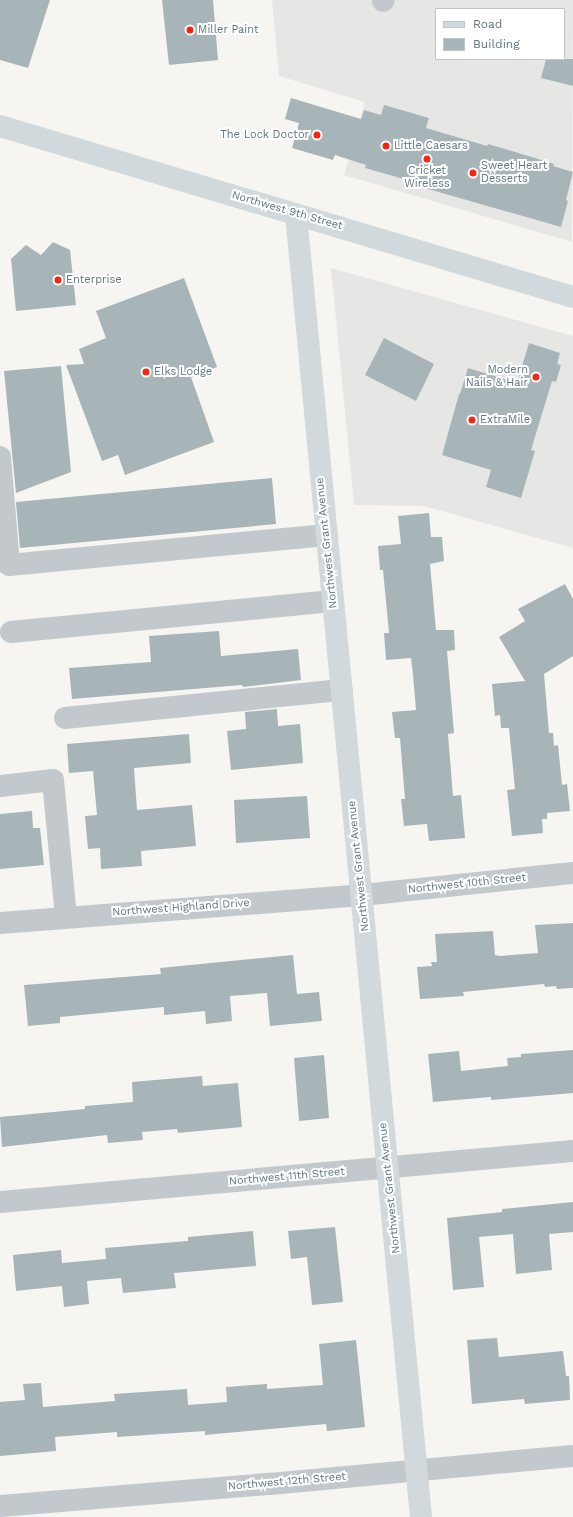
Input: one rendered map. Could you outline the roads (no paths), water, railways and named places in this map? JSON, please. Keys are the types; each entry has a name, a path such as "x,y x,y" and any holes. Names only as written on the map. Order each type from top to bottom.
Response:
{"main road":[{"name":"Northwest 9th Street","path":"0,126 573,297"},
{"name":"Northwest Grant Avenue","path":"296,214 422,1517"}],"street":[{"path":"0,457 9,565 327,536"},
{"path":"12,632 333,601"},
{"path":"65,718 342,690"},
{"path":"0,786 53,780 66,917"},
{"name":"Northwest 10th Street","path":"362,895 573,873"},
{"name":"Northwest Highland Drive","path":"0,923 362,895"},
{"name":"Northwest 11th Street","path":"0,1202 573,1151"},
{"name":"Northwest 12th Street","path":"0,1506 573,1456"}],"place":[{"name":"Miller Paint","path":"190,30"},
{"name":"The Lock Doctor","path":"317,135"},
{"name":"Little Caesars","path":"386,146"},
{"name":"Cricket Wireless","path":"427,159"},
{"name":"Sweet Heart Desserts","path":"473,173"},
{"name":"Enterprise","path":"58,280"},
{"name":"Elks Lodge","path":"146,372"},
{"name":"Modern Nails & Hair","path":"536,377"},
{"name":"ExtraMile","path":"472,420"}]}
